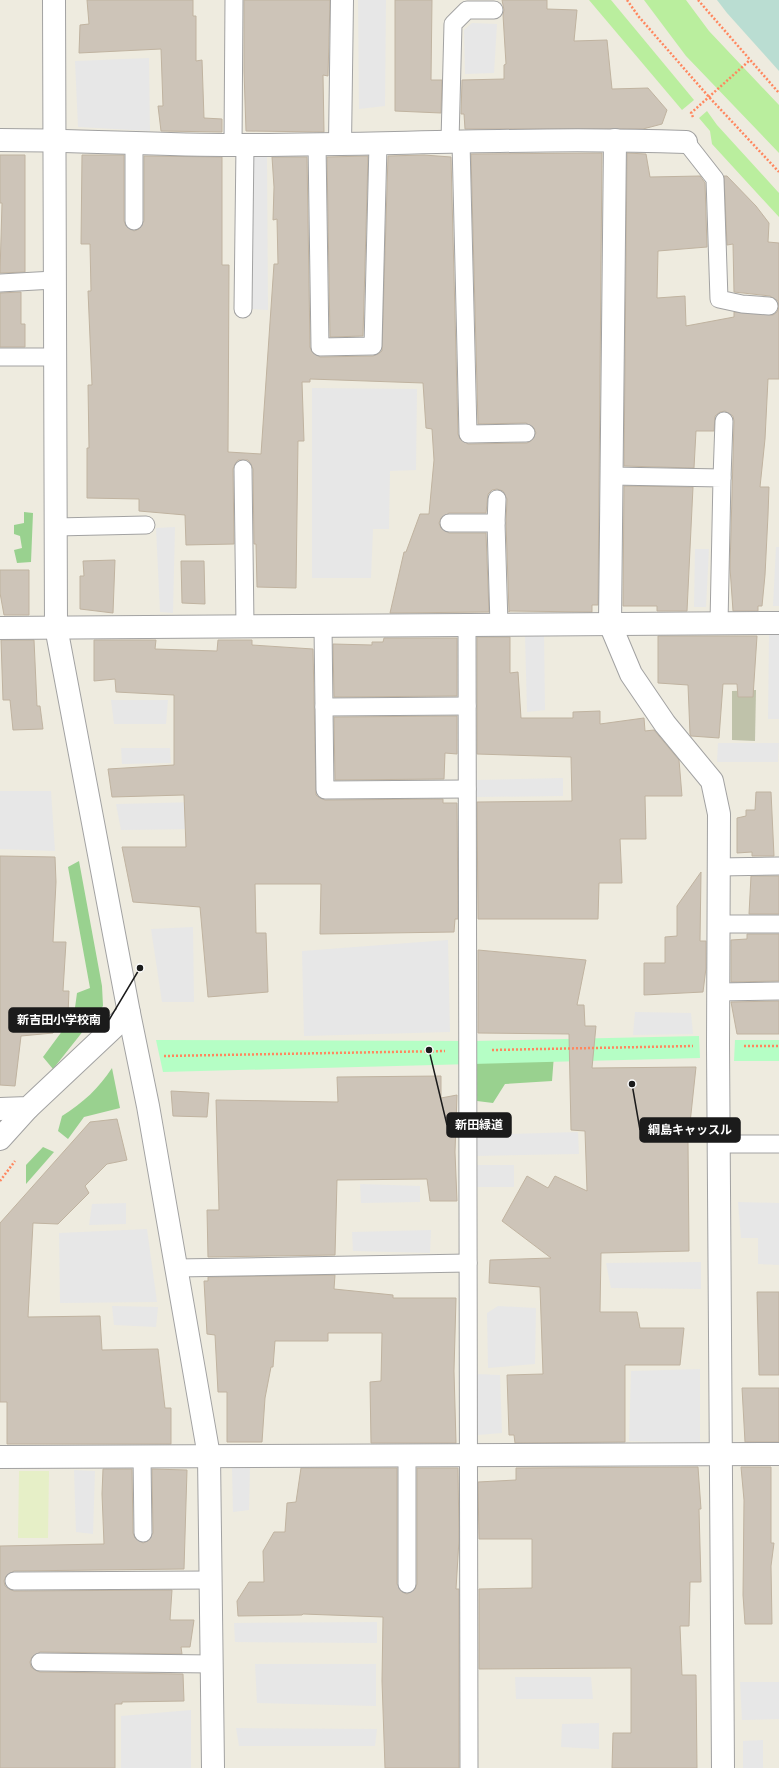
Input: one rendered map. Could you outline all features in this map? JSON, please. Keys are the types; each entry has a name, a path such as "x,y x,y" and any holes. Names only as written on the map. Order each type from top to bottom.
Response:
{"street":[{"path":"54,0 56,628 148,1106 209,1456 212,1580 213,1768"},
{"path":"340,144 342,0"},
{"path":"0,140 239,145 378,144 455,141 615,140 686,142"},
{"path":"615,140 610,624 631,674 665,724 712,781 719,814 718,992 723,1768"},
{"path":"0,628 779,623"},
{"path":"0,1139 28,1108 129,1013"},
{"path":"0,1108 28,1108"},
{"path":"0,1457 779,1454"}],"lane":[{"path":"234,0 243,309"},
{"path":"494,10 468,10 453,24 455,141 468,434 526,433"},
{"path":"134,142 134,221"},
{"path":"686,142 715,179 719,299 742,304 769,306"},
{"path":"317,144 320,347 373,346 378,144"},
{"path":"0,283 54,280"},
{"path":"0,357 55,358"},
{"path":"719,623 724,421"},
{"path":"243,469 245,626"},
{"path":"612,476 722,478"},
{"path":"497,499 496,522 499,625"},
{"path":"449,523 496,522"},
{"path":"56,527 146,526"},
{"path":"467,625 469,1768"},
{"path":"323,626 324,790 467,789"},
{"path":"324,707 467,706"},
{"path":"719,867 779,866"},
{"path":"719,924 779,924"},
{"path":"718,992 779,991"},
{"path":"719,1144 779,1144"},
{"path":"176,1268 468,1263"},
{"path":"407,1456 407,1584"},
{"path":"142,1457 143,1533"},
{"path":"14,1581 212,1580"},
{"path":"40,1662 212,1664"}],"path":[{"path":"627,0 639,17 709,97 779,172"},
{"path":"698,0 779,93"},
{"path":"700,105 750,60"}],"shaded area":[{"path":"358,0 386,0 385,106 359,109"},
{"path":"717,0 779,0 779,71 727,13"},
{"path":"472,23 497,24 494,73 465,74 464,30"},
{"path":"149,58 150,131 78,127 75,61"},
{"path":"250,155 267,155 268,310 252,309"},
{"path":"312,388 417,389 416,470 390,471 389,529 373,529 371,578 312,578"},
{"path":"175,527 173,613 160,612 156,528"},
{"path":"776,547 779,547 779,606 773,606"},
{"path":"695,549 709,549 706,607 694,607"},
{"path":"544,633 545,710 527,712 525,635"},
{"path":"769,635 779,635 779,719 768,719"},
{"path":"756,690 755,741 732,740 732,691"},
{"path":"111,700 168,700 166,724 114,724"},
{"path":"718,743 779,743 778,762 717,762"},
{"path":"121,748 170,748 171,763 122,764"},
{"path":"563,778 563,796 476,797 476,780"},
{"path":"0,791 51,791 55,851 0,849"},
{"path":"200,802 199,829 121,830 116,804"},
{"path":"193,927 194,1002 162,1002 151,929"},
{"path":"448,940 450,1032 304,1036 302,951"},
{"path":"635,1012 691,1013 693,1034 633,1035"},
{"path":"578,1132 579,1154 474,1156 474,1135"},
{"path":"476,1165 514,1165 514,1187 477,1187"},
{"path":"360,1184 420,1186 420,1202 361,1203"},
{"path":"738,1202 779,1203 779,1265 758,1264 758,1238 741,1238"},
{"path":"126,1203 126,1224 89,1225 92,1204"},
{"path":"147,1229 157,1302 60,1303 59,1233"},
{"path":"431,1230 430,1253 353,1251 352,1232"},
{"path":"701,1262 701,1289 611,1288 606,1263"},
{"path":"112,1306 158,1307 156,1327 114,1325"},
{"path":"498,1306 536,1308 535,1364 488,1368 487,1313"},
{"path":"700,1369 700,1443 629,1441 631,1371"},
{"path":"476,1374 500,1375 502,1433 478,1435"},
{"path":"250,1466 249,1510 233,1512 232,1468"},
{"path":"74,1470 95,1471 93,1534 76,1532"},
{"path":"19,1471 49,1471 48,1538 18,1538"},
{"path":"377,1622 377,1643 235,1642 234,1623"},
{"path":"255,1664 376,1664 376,1706 257,1703"},
{"path":"515,1677 591,1677 593,1699 516,1699"},
{"path":"740,1682 779,1682 779,1719 742,1720"},
{"path":"191,1710 191,1768 121,1768 121,1716"},
{"path":"599,1723 599,1749 561,1747 562,1724"},
{"path":"236,1728 377,1729 375,1746 239,1746"},
{"path":"763,1740 763,1768 743,1768 743,1741"}],"green space":[{"path":"589,0 611,0 694,100 682,110"},
{"path":"644,0 686,0 709,31 779,105 779,153 686,56"},
{"path":"707,111 717,125 779,193 779,217 712,144 710,131 699,118"},
{"path":"24,512 33,513 31,562 17,563 14,550 22,548 20,536 14,534 14,525 24,523"},
{"path":"79,861 102,986 103,1006 53,1069 43,1057 74,1015 77,993 90,988 68,867"},
{"path":"699,1036 700,1058 163,1072 156,1040 474,1041"},
{"path":"735,1040 779,1040 779,1061 734,1061"},
{"path":"554,1055 552,1081 505,1084 493,1103 477,1101 473,1056"},
{"path":"112,1068 120,1108 84,1117 68,1139 58,1131 62,1116 90,1095"},
{"path":"43,1147 54,1152 26,1184 26,1165"}],"building":[{"path":"87,0 193,0 193,16 196,16 196,61 202,60 204,118 222,119 222,132 161,131 158,106 163,106 161,49 79,53 80,25 89,24"},
{"path":"244,0 330,0 328,76 323,75 324,132 246,131"},
{"path":"395,0 432,0 431,80 442,80 441,113 395,111"},
{"path":"502,0 547,0 547,9 577,10 574,41 607,40 612,89 648,88 667,110 662,124 643,129 465,129 464,114 461,114 462,80 504,79 504,65 506,64 504,10"},
{"path":"602,153 598,605 592,605 592,612 509,612 506,523 507,499 503,491 497,489 492,490 488,494 486,513 449,513 441,518 439,523 441,528 449,533 486,533 489,612 390,613 404,552 406,552 420,514 429,514 434,460 432,429 426,428 423,383 310,379 310,382 302,382 304,441 298,441 296,588 257,587 256,544 254,544 253,469 248,460 238,460 233,469 234,544 186,545 185,515 139,511 139,499 87,498 87,448 89,448 88,385 92,385 88,291 91,291 90,244 81,244 82,155 124,155 124,221 126,226 134,231 139,229 144,221 144,156 222,157 222,265 229,265 228,452 261,454 274,264 278,264 277,219 273,220 274,187 272,157 307,157 310,347 312,352 320,357 373,356 382,351 388,156 424,155 451,157 458,434 460,439 468,444 527,443 531,441 536,433 534,428 526,423 478,424 471,154"},
{"path":"627,153 646,154 650,177 700,176 705,183 707,247 658,251 657,298 685,296 686,326 734,317 734,312 773,315 777,312 779,307 779,379 768,379 765,439 760,487 769,487 765,575 762,606 758,606 758,611 733,611 730,568 733,416 725,411 720,412 715,416 714,431 696,431 694,468 624,466"},
{"path":"0,155 25,155 25,272 0,273 2,203 0,203"},
{"path":"368,156 363,336 330,337 327,157"},
{"path":"724,176 727,176 756,206 769,223 768,242 779,243 779,307 778,301 770,296 734,292 733,244 727,245"},
{"path":"21,292 21,324 25,324 25,347 0,347 0,293"},
{"path":"624,486 693,487 687,611 657,611 657,606 623,606"},
{"path":"115,560 113,613 80,609 80,576 84,576 83,561"},
{"path":"181,561 204,561 205,604 182,603"},
{"path":"0,570 29,570 29,615 4,615 0,593"},
{"path":"658,636 757,636 753,697 738,697 737,684 723,684 719,738 691,736 688,685 658,683"},
{"path":"477,637 510,637 510,673 518,672 521,718 573,718 573,712 600,711 600,724 644,718 645,731 654,730 679,760 682,796 645,796 646,839 620,839 622,883 599,883 598,919 478,919 477,802 572,801 571,757 477,754"},
{"path":"384,638 457,638 457,696 334,697 333,644 372,645 372,642 383,642"},
{"path":"1,640 34,640 37,706 40,706 43,729 13,730 10,700 3,700"},
{"path":"94,640 156,640 155,649 217,651 218,640 252,640 252,645 313,649 316,795 325,800 443,799 443,803 457,803 458,919 455,919 454,932 320,934 321,884 255,884 256,933 266,933 268,992 208,997 200,907 133,902 122,847 186,847 184,795 112,797 108,769 174,765 174,695 116,692 115,679 94,681"},
{"path":"457,716 457,754 445,753 444,779 335,780 334,717"},
{"path":"756,792 771,792 774,856 752,856 752,852 737,853 737,818 746,816 746,810 755,810"},
{"path":"0,856 55,857 56,882 53,942 66,942 63,991 69,991 68,1014 53,1033 21,1036 15,1086 0,1085"},
{"path":"701,872 700,941 706,941 706,968 703,992 644,995 644,963 665,963 665,937 677,936 677,906"},
{"path":"751,876 779,876 779,914 749,914"},
{"path":"747,934 779,934 779,981 731,982 731,940 747,939"},
{"path":"478,950 586,960 577,1005 584,1005 585,1026 596,1026 592,1068 696,1067 688,1142 689,1251 601,1253 600,1312 637,1312 640,1328 684,1328 680,1365 625,1365 625,1442 515,1443 514,1435 509,1435 507,1375 543,1374 540,1287 489,1283 490,1260 551,1258 502,1221 527,1176 548,1188 555,1176 587,1191 585,1131 571,1130 569,1034 478,1033"},
{"path":"779,1001 779,1034 737,1034 731,1002"},
{"path":"441,1076 441,1098 457,1095 455,1152 457,1201 430,1201 427,1179 337,1180 335,1255 208,1257 207,1210 219,1210 216,1100 338,1102 337,1077"},
{"path":"171,1091 209,1093 207,1117 173,1116"},
{"path":"117,1119 127,1160 107,1164 85,1186 89,1193 58,1224 33,1223 28,1317 100,1316 102,1350 158,1349 165,1408 171,1408 171,1444 7,1444 7,1402 0,1402 0,1223 90,1122"},
{"path":"335,1275 334,1289 393,1295 393,1298 456,1298 454,1371 456,1443 371,1443 370,1382 381,1381 382,1333 328,1333 328,1341 275,1341 273,1367 271,1367 265,1398 262,1442 227,1442 227,1392 218,1392 215,1335 207,1334 204,1281 208,1281 208,1277"},
{"path":"757,1292 779,1292 779,1375 759,1375"},
{"path":"742,1388 779,1388 779,1442 745,1442"},
{"path":"698,1467 701,1509 699,1509 701,1582 690,1582 689,1626 680,1626 682,1675 696,1675 697,1768 612,1768 613,1733 631,1733 631,1668 479,1669 479,1589 532,1588 532,1539 479,1539 478,1482 516,1480 516,1468"},
{"path":"741,1467 771,1467 771,1543 774,1543 771,1566 772,1624 745,1624 743,1595 744,1500"},
{"path":"301,1468 397,1468 397,1584 402,1592 407,1594 415,1589 417,1584 417,1468 458,1468 459,1540 456,1589 459,1589 459,1768 385,1768 382,1681 383,1617 303,1614 238,1616 237,1601 249,1582 264,1582 263,1551 274,1532 285,1532 287,1503 296,1502"},
{"path":"103,1469 132,1469 133,1533 135,1538 143,1543 148,1541 153,1533 152,1469 187,1470 184,1569 14,1571 6,1576 4,1581 5,1586 14,1591 172,1590 170,1620 194,1620 190,1647 181,1647 182,1654 40,1652 32,1657 30,1662 31,1667 40,1672 183,1674 184,1701 122,1702 122,1704 115,1704 115,1768 0,1768 0,1546 104,1544 102,1494"}],"place":[{"name":"新吉田小学校南","path":"140,968"},
{"name":"新田緑道","path":"429,1050"},
{"name":"綱島キャッスル","path":"632,1084"}]}
